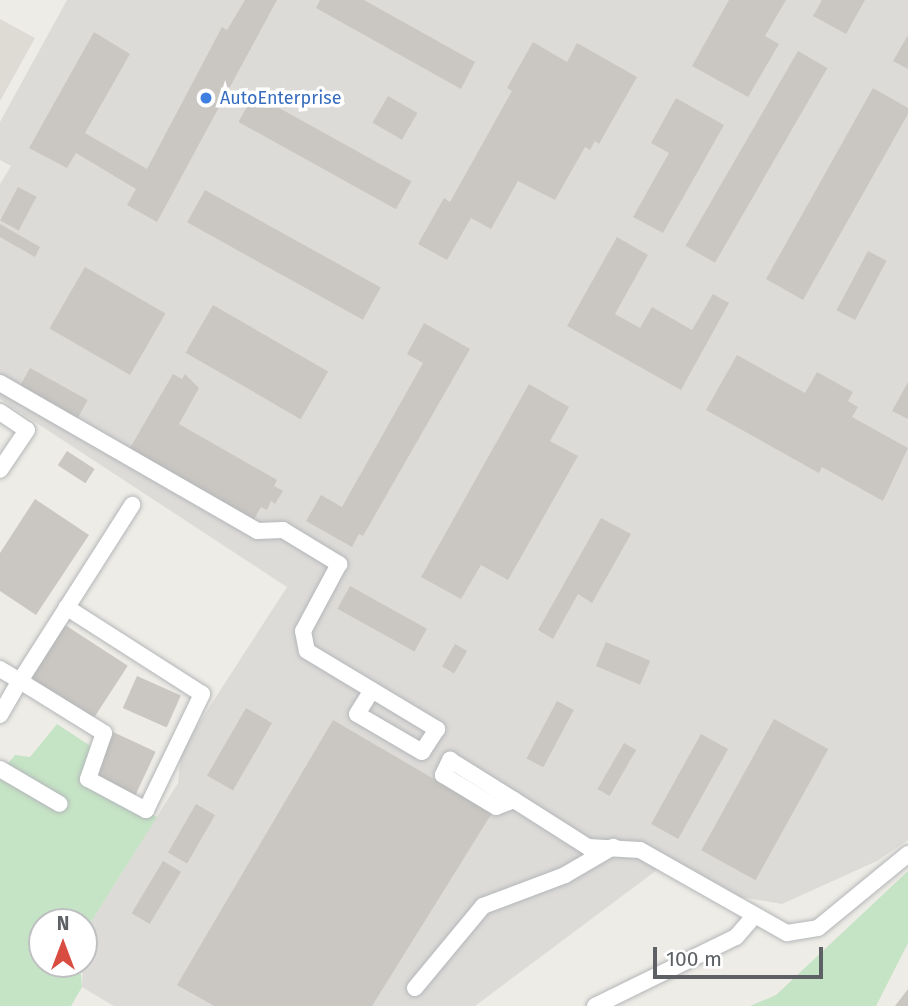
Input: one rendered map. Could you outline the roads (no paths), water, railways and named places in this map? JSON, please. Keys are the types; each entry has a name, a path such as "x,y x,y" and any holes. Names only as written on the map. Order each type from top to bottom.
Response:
{"lane":[{"path":"0,383 257,531 283,530 339,564 302,640 307,651 372,690 437,729 422,752 357,715 372,690"},
{"path":"0,412 27,430 0,470"},
{"path":"0,715 132,505"},
{"path":"0,669 104,733 88,779 146,810 202,694 66,607"},
{"path":"0,769 60,804"},
{"path":"514,800 588,847 615,846 640,850 787,933 808,932 908,854"},
{"path":"415,988 483,906 565,875 615,846"},
{"path":"595,1006 736,937 754,916"}],"place":[{"name":"AutoEnterprise","path":"206,98"}]}
